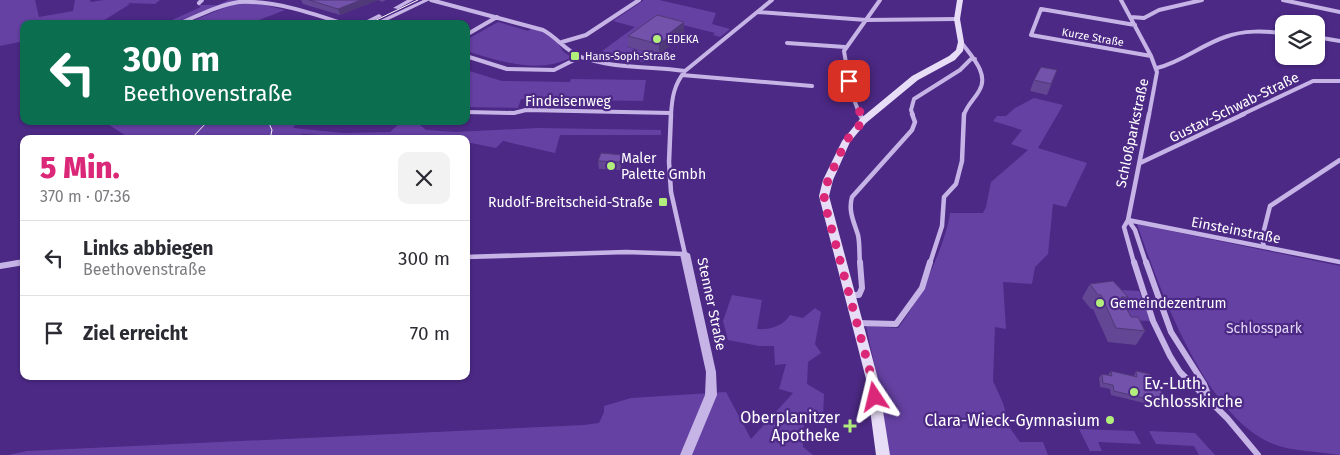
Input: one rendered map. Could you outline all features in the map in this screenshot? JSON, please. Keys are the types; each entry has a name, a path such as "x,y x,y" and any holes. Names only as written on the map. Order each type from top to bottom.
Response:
{"main road":[{"path":"883,455 872,379 824,196 828,180 846,141 863,121 916,78 952,58 959,51 961,42 957,19 960,0"}],"street":[{"path":"370,20 411,0"},
{"path":"384,20 426,0"},
{"path":"431,0 543,30 557,37 568,50 580,57 609,64 656,66 684,73 812,86"},
{"path":"562,42 586,35 639,0"},
{"path":"685,254 669,181 671,113 676,83 684,73 772,0"},
{"path":"863,121 851,92 846,70 845,47 880,0"},
{"name":"Schloßparkstraße","path":"1121,0 1157,68 1154,94 1143,139 1140,164 1128,220 1124,227 1160,339 1180,372 1200,394 1211,402 1240,431 1258,455"},
{"path":"1131,18 1144,18 1159,10 1202,0"},
{"path":"1283,0 1340,12"},
{"path":"189,20 231,4 255,1 270,3 330,20"},
{"name":"Kurze Straße","path":"1135,25 1041,9 1032,35 1151,56"},
{"path":"757,12 866,20 957,19"},
{"path":"470,33 497,17"},
{"path":"1157,68 1170,64 1230,35 1275,33"},
{"path":"1325,38 1340,41"},
{"path":"858,323 896,324 922,288 930,258 942,226 944,197 956,184 962,161 964,114 967,106 980,90 982,78 980,68 975,59 961,42"},
{"path":"787,44 845,47"},
{"path":"470,57 507,69 554,70 580,57"},
{"path":"850,295 859,295 862,288 858,236 850,212 852,197 912,130 916,122 911,110 914,99 960,70 971,59 975,59"},
{"name":"Gustav-Schwab-Straße","path":"1140,164 1313,81 1340,81"},
{"name":"Findeisenweg","path":"470,112 514,113 526,110 671,113"},
{"path":"1264,247 1262,238 1270,206 1340,160"},
{"path":"1128,220 1135,230 1170,332 1186,360 1208,391 1211,402"},
{"name":"Einsteinstraße","path":"1128,220 1340,262"},
{"name":"Stenner Straße","path":"470,257 616,252 685,254 711,372 711,395 686,455"},
{"path":"0,266 20,263"}],"green space":[{"path":"0,0 35,0 39,17 73,11 75,0 90,0 91,2 104,0 160,0 155,4 127,3 130,4 104,20 20,20 20,42 0,46"},
{"path":"228,0 244,0 180,20 172,20 201,7 197,5 218,5"},
{"path":"644,0 659,0 716,13 712,24 730,29 720,37 713,35 715,33 663,20 627,47 657,56 648,62 622,60 620,56 602,51 635,27 613,21"},
{"path":"252,2 285,10 259,20 195,20 231,5"},
{"path":"498,22 528,31 532,28 553,37 564,52 572,57 546,65 533,66 506,62 470,52 470,38"},
{"path":"470,71 502,81 570,82 571,79 646,80 643,101 521,99 518,108 470,107"},
{"path":"1034,98 1063,105 1038,148 1087,163 1066,207 1053,204 1048,254 1035,267 1032,284 1003,282 1006,329 995,327 993,381 1003,403 1010,428 1020,442 1043,442 1048,455 889,455 881,394 866,326 898,328 914,304 930,273 943,241 950,213 983,213 991,182 1028,150 1011,144 1022,130 993,121 997,116 1006,116 1015,108"},
{"path":"109,125 295,125 293,128 343,133 390,132 398,125 420,125 426,130 455,132 538,128 661,130 661,135 560,135 555,153 503,141 496,148 470,143 470,135 125,135"},
{"name":"Schlosspark","path":"1137,224 1340,266 1340,455 1276,445 1251,431 1228,409 1207,381 1189,350 1159,283"},
{"path":"1104,289 1139,291 1150,321 1127,320"},
{"path":"732,295 762,300 757,329 776,327 790,315 803,318 815,308 821,312 815,344 821,353 808,362 807,384 824,394 823,416 804,422 803,447 813,455 8,455 27,451 584,425 599,423 604,412 604,406 631,398 726,392 751,439 793,393 779,389 786,364 775,365 774,346 759,346 728,340 723,321"},
{"path":"1079,429 1134,431 1141,444 1098,442 1102,451 1090,451"},
{"path":"1149,431 1195,433 1215,455 1199,455 1194,446 1156,444"}],"building":[{"path":"309,0 361,0 338,9"},
{"path":"657,15 684,22 659,44 628,36"},
{"path":"1041,67 1057,70 1051,84 1034,80"},
{"path":"601,153 623,155 620,162 598,161"},
{"path":"1113,281 1128,297 1121,297 1131,317 1138,317 1145,331 1116,328 1101,295 1098,295 1090,284"},
{"name":"Ev.-Luth. Schlosskirche","path":"1111,371 1137,377 1136,371 1150,374 1151,381 1159,383 1164,403 1114,391 1113,385 1103,383 1102,374 1112,376"}],"tram line":[{"path":"376,20 418,0"},
{"path":"195,135 204,125"},
{"path":"270,125 272,130 271,135"}],"place":[{"name":"EDEKA","path":"657,39"},
{"name":"Hans-Soph-Straße","path":"575,56"},
{"name":"Maler Palette Gmbh","path":"611,166"},
{"name":"Rudolf-Breitscheid-Straße","path":"663,202"},
{"name":"Gemeindezentrum","path":"1100,303"},
{"name":"Ev.-Luth. Schlosskirche","path":"1134,392"},
{"name":"Clara-Wieck-Gymnasium","path":"1110,420"},
{"name":"Oberplanitzer Apotheke","path":"850,426"}],"route":[{"path":"849,81 851,92 863,121 846,141 828,180 824,196 872,379 875,397"}]}
